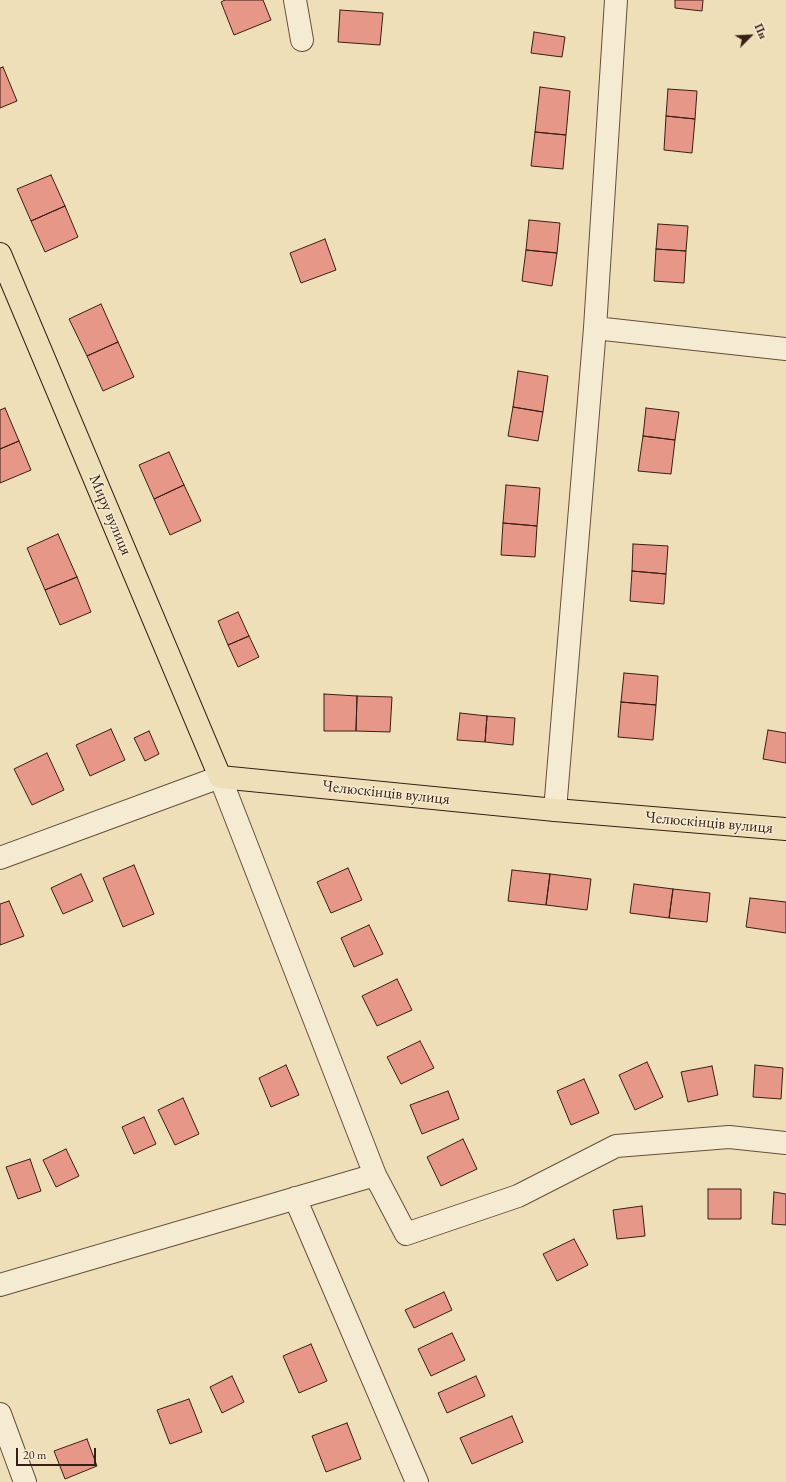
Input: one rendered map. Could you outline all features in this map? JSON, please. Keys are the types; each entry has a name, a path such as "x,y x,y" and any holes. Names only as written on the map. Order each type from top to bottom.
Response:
{"main road":[{"name":"Миру вулиця","path":"0,254 220,777"},
{"name":"Челюскінців вулиця","path":"220,777 554,810 786,829"}],"street":[{"path":"294,0 302,40"},
{"path":"554,810 595,328 616,0"},
{"path":"595,328 786,349"},
{"path":"220,777 374,1175 406,1234 518,1196 616,1146 729,1137 786,1143"},
{"name":"Челюскінців вулиця","path":"0,858 220,777"},
{"path":"0,1285 374,1175"},
{"path":"295,1198 417,1482"},
{"path":"0,1414 25,1482"}],"building":[{"path":"225,0 263,0 271,20 234,35 221,2"},
{"path":"675,0 703,0 702,11 675,8"},
{"path":"340,10 383,13 380,45 338,42"},
{"path":"534,32 565,37 562,57 531,53"},
{"path":"3,67 17,101 0,108 0,68"},
{"path":"540,87 570,91 566,135 535,132"},
{"path":"668,89 697,91 695,119 666,116"},
{"path":"666,116 695,119 692,153 664,150"},
{"path":"535,132 566,135 563,169 531,166"},
{"path":"51,175 65,206 31,221 17,189"},
{"path":"65,206 78,237 45,252 31,221"},
{"path":"529,220 560,223 557,253 526,250"},
{"path":"658,224 688,226 686,251 656,249"},
{"path":"325,239 336,270 301,283 290,253"},
{"path":"656,249 686,251 684,283 654,281"},
{"path":"526,250 557,253 552,286 522,281"},
{"path":"101,304 118,342 87,356 69,319"},
{"path":"118,342 134,377 103,391 87,356"},
{"path":"518,371 548,376 543,412 513,407"},
{"path":"513,407 543,412 538,441 508,436"},
{"path":"5,408 19,441 0,449 0,410"},
{"path":"646,408 679,412 675,440 643,436"},
{"path":"643,436 675,440 671,474 638,471"},
{"path":"19,441 31,470 0,483 0,449"},
{"path":"169,452 184,485 154,499 139,465"},
{"path":"184,485 201,521 170,535 154,499"},
{"path":"506,485 540,488 537,526 503,523"},
{"path":"503,523 537,526 535,557 501,555"},
{"path":"58,534 77,577 45,590 27,548"},
{"path":"633,544 668,546 666,574 632,571"},
{"path":"632,571 666,574 664,604 630,601"},
{"path":"77,577 91,612 60,625 45,590"},
{"path":"238,612 249,636 228,645 218,621"},
{"path":"249,636 259,657 238,667 228,645"},
{"path":"624,673 658,676 656,705 621,702"},
{"path":"324,694 357,696 356,731 324,731"},
{"path":"357,696 392,697 390,732 356,731"},
{"path":"621,702 656,705 653,740 618,737"},
{"path":"460,713 487,716 485,742 457,740"},
{"path":"487,716 515,718 513,745 485,742"},
{"path":"111,729 125,760 90,776 76,745"},
{"path":"768,730 786,733 786,763 763,759"},
{"path":"149,731 159,754 145,761 134,738"},
{"path":"47,753 64,790 32,805 14,769"},
{"path":"134,865 154,914 123,927 103,878"},
{"path":"348,868 362,900 331,913 317,882"},
{"path":"512,870 550,874 546,905 508,901"},
{"path":"81,874 93,901 63,914 51,888"},
{"path":"550,874 591,879 587,910 546,905"},
{"path":"634,884 673,889 669,918 630,913"},
{"path":"673,889 710,893 707,922 669,918"},
{"path":"750,898 786,902 786,933 746,927"},
{"path":"9,901 24,936 0,945 0,904"},
{"path":"369,925 383,954 354,967 341,938"},
{"path":"397,979 412,1010 377,1026 362,996"},
{"path":"420,1041 434,1068 401,1084 387,1057"},
{"path":"647,1062 663,1097 635,1110 619,1075"},
{"path":"286,1065 299,1095 271,1107 259,1078"},
{"path":"755,1065 783,1068 781,1099 753,1097"},
{"path":"712,1066 718,1095 688,1102 681,1072"},
{"path":"584,1079 599,1113 571,1125 557,1091"},
{"path":"448,1091 459,1119 422,1134 410,1105"},
{"path":"183,1098 199,1134 175,1145 158,1110"},
{"path":"144,1117 156,1144 134,1154 122,1127"},
{"path":"463,1139 477,1169 441,1186 427,1157"},
{"path":"66,1149 79,1176 56,1187 43,1160"},
{"path":"30,1159 41,1191 18,1199 6,1167"},
{"path":"708,1189 741,1189 741,1219 708,1219"},
{"path":"774,1192 786,1194 786,1225 772,1224"},
{"path":"642,1206 645,1236 617,1239 613,1210"},
{"path":"574,1239 588,1265 557,1281 543,1254"},
{"path":"444,1292 452,1310 414,1328 405,1310"},
{"path":"452,1333 465,1360 431,1376 418,1349"},
{"path":"311,1344 327,1381 299,1393 283,1356"},
{"path":"232,1376 244,1402 222,1413 210,1387"},
{"path":"476,1376 485,1396 447,1413 438,1393"},
{"path":"189,1399 202,1432 170,1444 157,1410"},
{"path":"512,1416 523,1442 472,1464 460,1438"},
{"path":"347,1423 361,1459 326,1472 312,1436"},
{"path":"87,1439 97,1466 65,1479 54,1451"}]}
